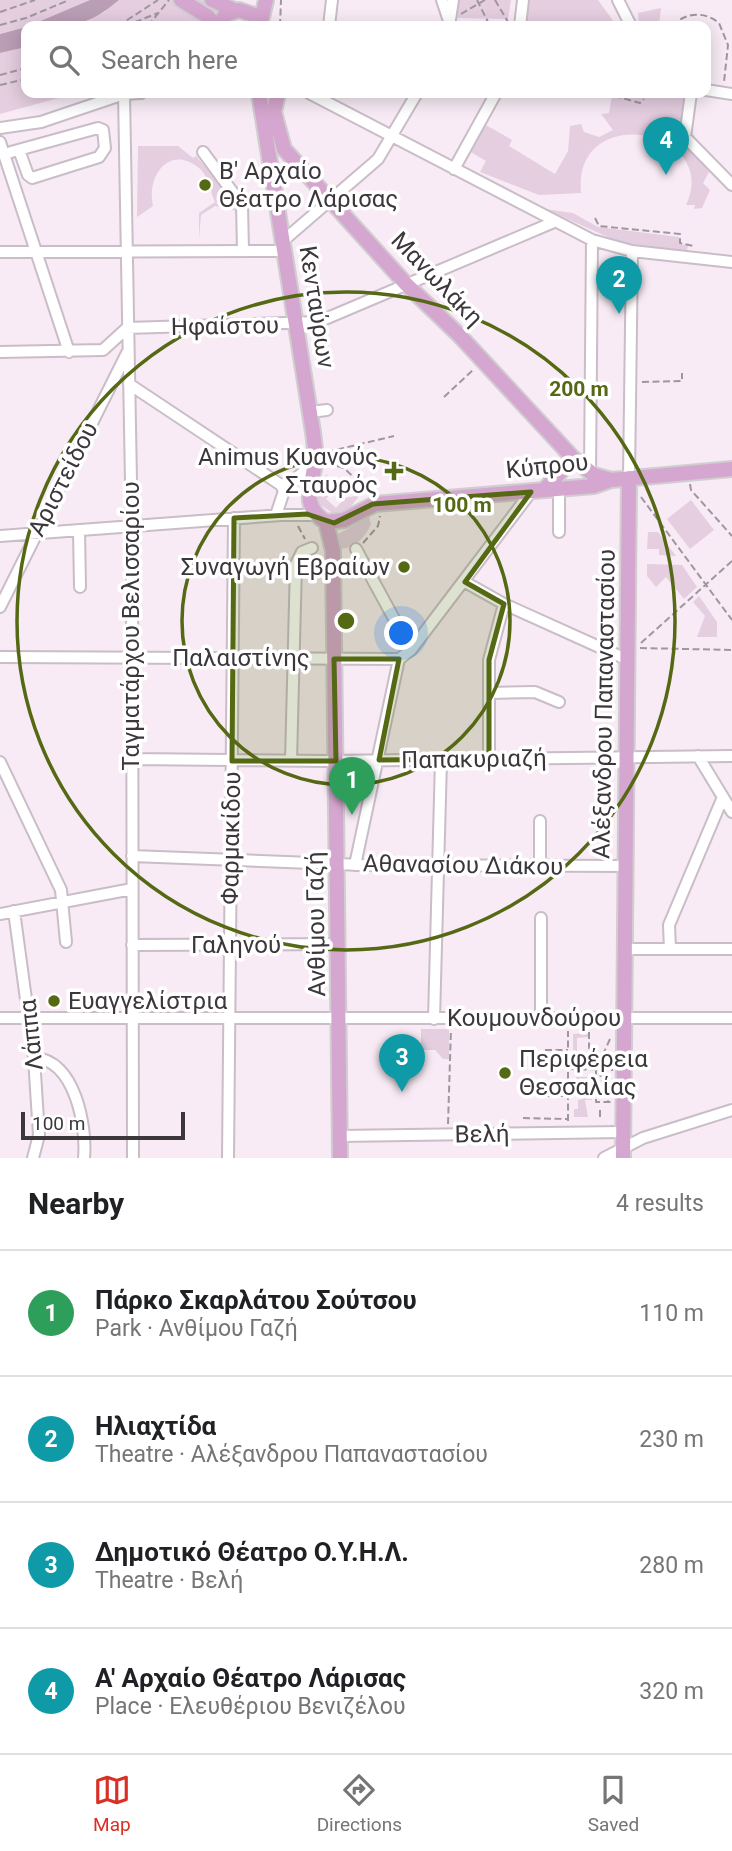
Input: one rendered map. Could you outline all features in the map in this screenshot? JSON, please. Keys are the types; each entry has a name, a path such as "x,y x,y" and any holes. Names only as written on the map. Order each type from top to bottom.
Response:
{"main road":[{"path":"181,0 212,21"},
{"path":"212,0 241,7 254,15 257,21"},
{"path":"261,21 266,0"},
{"path":"221,21 225,15 241,7"},
{"name":"Κενταύρων","path":"260,98 310,412 315,459 308,492 312,508 322,519"},
{"name":"Μανωλάκη","path":"277,98 274,112 281,144 406,284 483,361 573,458 590,472"},
{"path":"545,490 573,458"},
{"name":"Κύπρου","path":"322,519 344,520 377,504 594,486 611,480 732,469"},
{"name":"Κύπρου","path":"590,472 611,480"},
{"name":"Αλέξανδρου Παπαναστασίου","path":"623,1145 626,756 631,654 629,478"},
{"name":"Ανθίμου Γαζή","path":"322,519 333,543 340,1158"}],"street":[{"path":"330,21 332,0"},
{"path":"442,0 448,21"},
{"path":"450,21 453,0"},
{"path":"521,21 523,0"},
{"path":"619,0 629,21"},
{"path":"711,87 732,94"},
{"path":"0,128 41,122 110,98"},
{"name":"Ταγματάρχου Βελισσαρίου","path":"124,98 131,526 133,1158"},
{"path":"319,98 592,240 632,251 732,262"},
{"path":"0,252 243,251 285,246 377,159 393,137 413,98"},
{"path":"454,169 493,98"},
{"path":"690,98 685,137 732,185"},
{"path":"4,155 19,150 98,128 103,130 105,148 99,157 33,177 27,175 19,150"},
{"path":"0,142 69,352"},
{"path":"203,152 242,205 243,251"},
{"name":"Ηφαίστου","path":"127,328 296,325 325,320 554,222"},
{"path":"590,472 592,240"},
{"name":"Αλέξανδρου Παπαναστασίου","path":"629,478 632,251"},
{"path":"0,352 103,350 127,328"},
{"name":"Αριστείδου","path":"0,607 128,351"},
{"path":"129,384 281,485 284,491 276,515"},
{"path":"310,412 327,410"},
{"path":"281,485 290,483 315,459"},
{"path":"545,490 559,532"},
{"path":"355,865 399,659 411,650 465,582 545,490"},
{"name":"Κύπρου","path":"0,536 276,515 322,519"},
{"name":"Φαρμακίδου","path":"228,1158 234,518"},
{"path":"79,530 80,587"},
{"path":"291,761 296,564 302,552 312,548"},
{"path":"356,549 411,650"},
{"path":"465,582 504,604 631,654"},
{"path":"489,759 489,660 504,604"},
{"name":"Παλαιστίνης","path":"0,657 399,659"},
{"path":"489,693 535,692 559,702"},
{"path":"698,757 732,812"},
{"name":"Παπακυριαζή","path":"131,759 336,761 732,757"},
{"path":"434,1018 441,760"},
{"path":"0,762 59,886 66,942"},
{"path":"670,949 669,925 723,797"},
{"path":"540,821 540,867"},
{"name":"Αθανασίου Διάκου","path":"132,856 439,867 626,866"},
{"path":"0,914 132,889"},
{"name":"Λάππα","path":"14,911 31,1018 38,1135 33,1158"},
{"path":"541,918 541,1018"},
{"name":"Γαληνού","path":"132,945 339,944"},
{"path":"625,949 732,949"},
{"name":"Κουμουνδούρου","path":"0,1018 732,1018"},
{"path":"34,1058 48,1060 71,1087 83,1121 84,1158"},
{"path":"604,1158 623,1145 732,1110"},
{"name":"Βελή","path":"340,1136 623,1145"}],"path":[{"path":"0,12 35,0"},
{"path":"0,25 26,18 69,0"},
{"path":"126,21 158,0"},
{"path":"152,21 169,0"},
{"path":"280,21 281,0"},
{"path":"454,21 478,2 485,0"},
{"path":"495,0 507,21"},
{"path":"478,2 488,21"},
{"path":"138,21 158,13"},
{"path":"679,21 697,14 715,19 723,28 728,45 723,85 711,87"},
{"path":"0,75 21,69"},
{"path":"0,85 21,80"},
{"path":"622,98 640,103 644,99"},
{"path":"595,218 599,226 680,234 680,243 690,244"},
{"name":"Μανωλάκη","path":"444,397 483,361"},
{"path":"630,382 682,381 682,373"},
{"path":"315,459 394,436"},
{"path":"315,459 344,468 361,482 377,504 379,524 356,549"},
{"path":"689,473 691,490 732,536"},
{"path":"629,478 732,621"},
{"path":"298,526 304,525"},
{"path":"631,654 732,561"},
{"path":"631,654 732,650"},
{"path":"448,1128 451,1026"},
{"path":"523,1118 568,1120 568,1031"},
{"path":"589,1032 589,1048 600,1060"},
{"path":"614,1032 600,1060 596,1102 616,1102"},
{"path":"545,1050 568,1049"},
{"path":"568,1069 616,1070"},
{"path":"598,1070 608,1102"},
{"path":"546,1096 568,1096"},
{"path":"600,1111 600,1121"}],"highlighted area":[{"path":"531,492 465,582 504,604 489,660 489,759 379,760 399,659 334,659 336,761 232,761 234,518 307,514 334,523 373,504"}],"shaded area":[{"path":"0,0 90,0 44,21 21,21 21,28 0,34"},
{"path":"90,0 119,0 87,21 41,21"},
{"path":"119,0 208,0 206,4 216,10 215,12 204,6 197,21 86,21"},
{"path":"457,0 511,0 508,19 455,18"},
{"path":"527,0 598,0 613,21 524,21"},
{"path":"661,8 660,21 639,21 638,13"},
{"path":"21,28 21,48 0,53 0,34"},
{"path":"21,48 21,98 59,98 0,114 0,53"},
{"path":"612,98 686,98 681,136 709,172 703,183 710,190 702,208 694,209 695,205 686,205 691,179 684,158 666,143 644,135 620,136 599,145 584,164 581,193 539,195 480,172 486,161 469,151 484,124 512,140 509,146 555,174 568,151 570,126 581,124 584,132 599,137 613,130 601,114 609,113"},
{"path":"138,146 178,146 193,158 196,156 236,203 237,211 215,206 201,215 199,239 199,213 215,202 202,171 188,161 179,159 162,166 153,184 153,206 137,217"},
{"path":"545,209 573,213 598,227 679,237 679,244 688,245 687,252 619,242"},
{"path":"327,474 330,487 334,490 326,499 336,508 345,498 360,495 348,510 332,513 318,503 317,486"},
{"path":"691,500 714,530 690,549 667,519"},
{"path":"369,517 371,524 363,538 350,547 340,549 338,534"},
{"path":"648,532 658,532 676,556 659,555 659,549 647,549"},
{"path":"647,564 682,565 697,587 684,599 666,577 656,587 647,576"},
{"path":"699,596 717,622 717,637 697,637 705,616 693,602"},
{"path":"421,1029 449,1029 449,1059 443,1059 435,1050 421,1050"},
{"path":"588,1033 589,1037 577,1038 577,1053 592,1057 587,1063 592,1068 573,1069 573,1034"},
{"path":"576,1077 592,1077 588,1088 592,1100 585,1100 588,1117 574,1117 578,1100 582,1099 582,1082 576,1081"}],"place":[{"name":"Α' Αρχαίο Θέατρο Λάρισας","path":"666,175"},
{"name":"Β' Αρχαίο Θέατρο Λάρισας","path":"205,185"},
{"name":"Ηλιαχτίδα","path":"619,314"},
{"name":"Animus Κυανούς Σταυρός","path":"394,471"},
{"name":"Συναγωγή Εβραίων","path":"404,567"},
{"name":"Πάρκο Σκαρλάτου Σούτσου","path":"352,815"},
{"name":"Ευαγγελίστρια","path":"54,1001"},
{"name":"Περιφέρεια Θεσσαλίας","path":"505,1073"},
{"name":"Δημοτικό Θέατρο Ο.Υ.Η.Λ.","path":"402,1092"}]}
